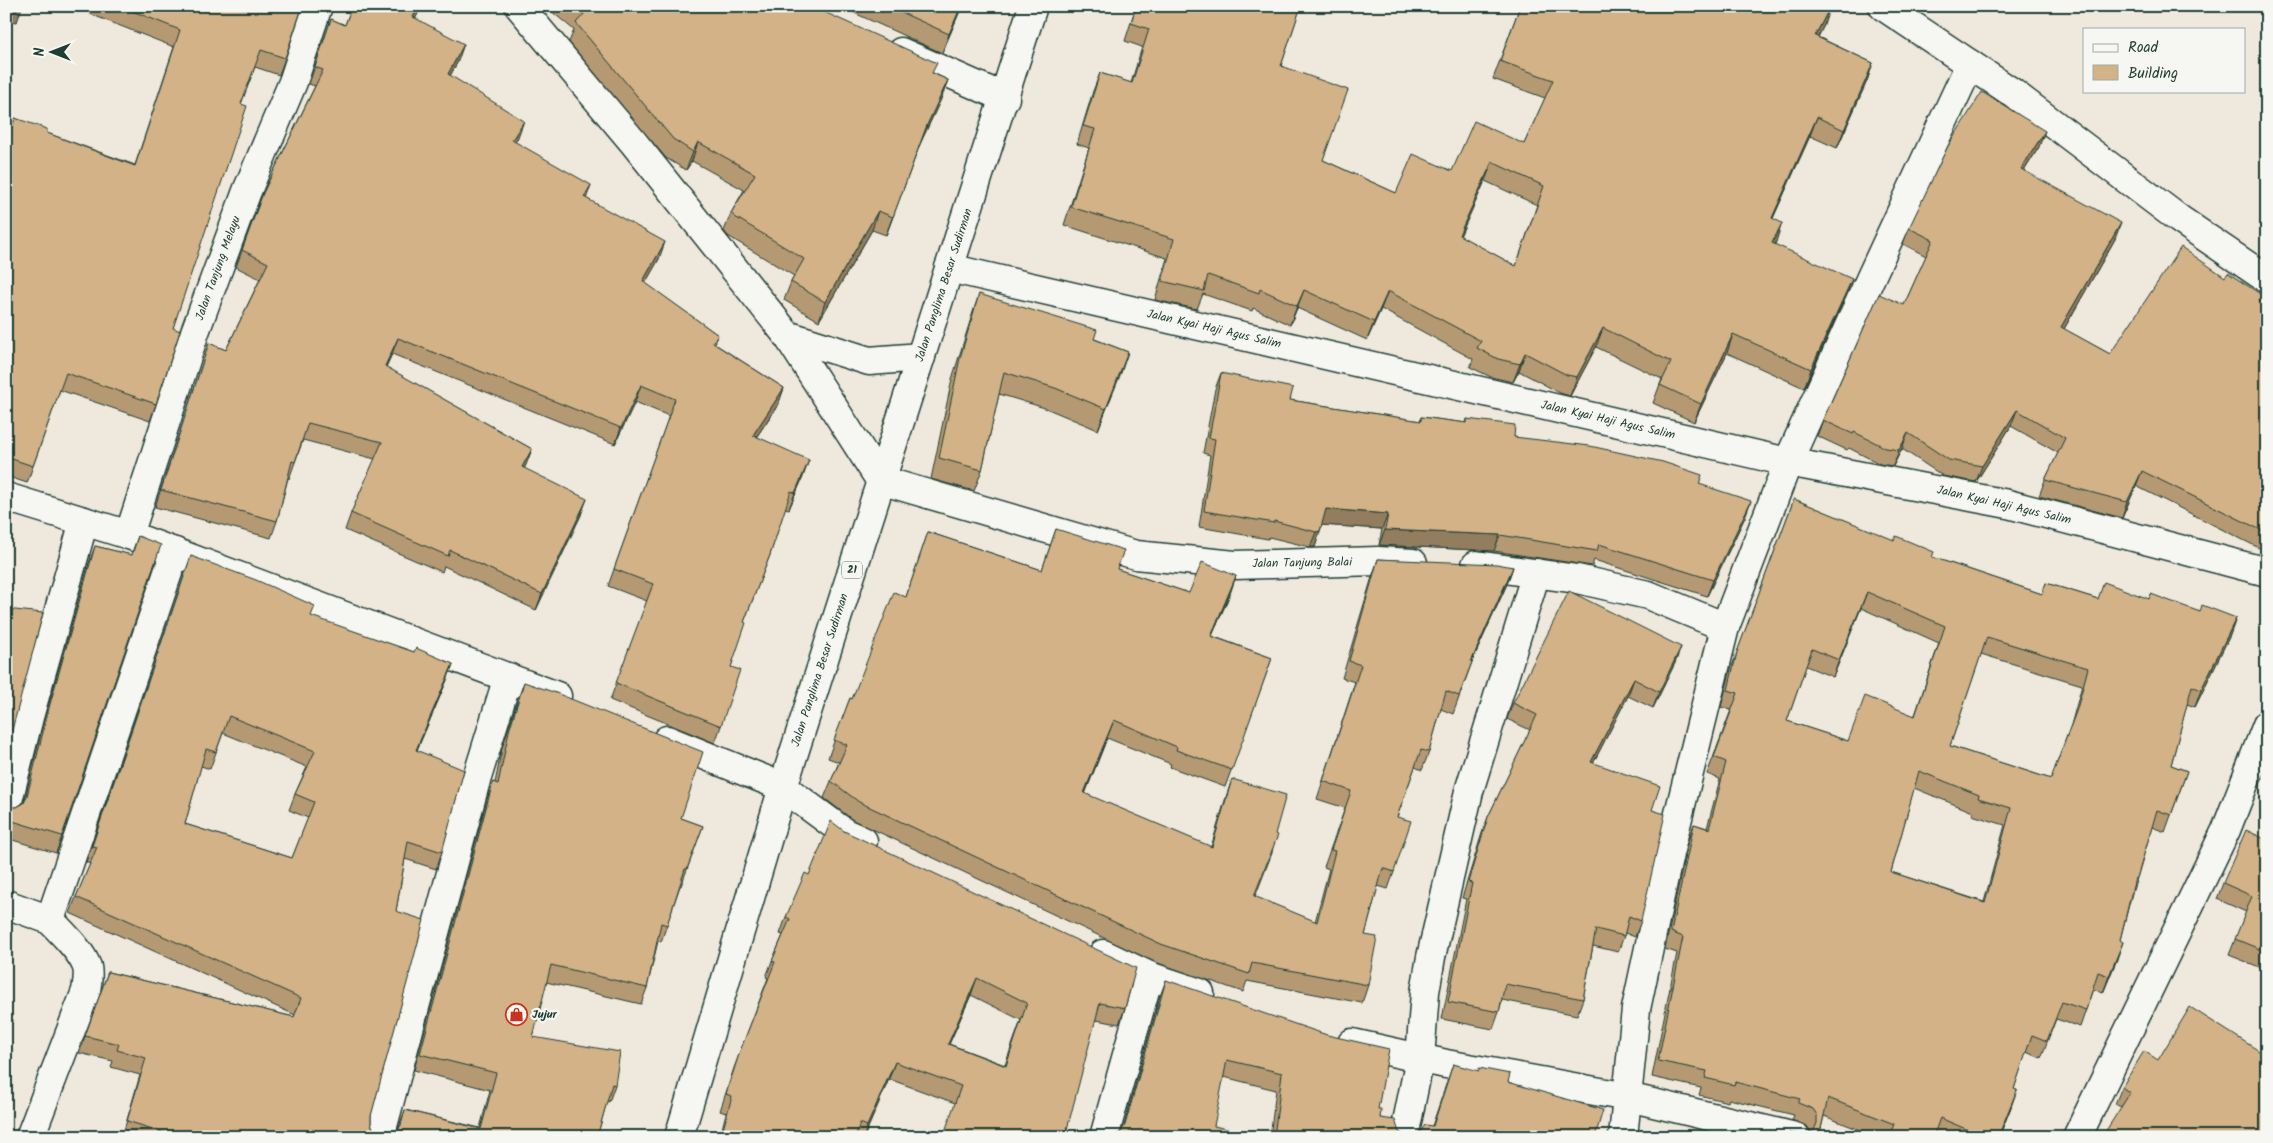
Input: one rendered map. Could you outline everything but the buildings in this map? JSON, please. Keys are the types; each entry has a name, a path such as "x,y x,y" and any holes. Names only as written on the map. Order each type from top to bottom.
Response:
{"main road":[{"name":"Jalan Tanjung Melayu","path":"129,535 195,332 247,191 293,82 318,6"},
{"path":"519,6 634,143 787,334 880,480"},
{"name":"Jalan Panglima Besar Sudirman","path":"680,1137 783,787 1033,6"},
{"path":"1883,6 2013,93 2179,219 2267,279"},
{"path":"880,42 1005,98"},
{"path":"1623,1137 1636,1009 1669,854 1725,627 1788,462 1970,64"},
{"name":"Jalan Kyai Haji Agus Salim","path":"949,268 1788,462 2008,504 2267,572"},
{"path":"787,334 869,360 921,357"},
{"name":"Jalan Tanjung Balai","path":"880,480 1136,555 1235,565 1378,561 1492,566 1577,579 1648,595 1725,627"},
{"path":"6,497 129,535 583,706"},
{"path":"6,809 29,718 84,521"},
{"path":"50,920 175,552"},
{"path":"1404,1137 1420,1058 1425,992 1431,957 1469,791 1536,573"},
{"path":"380,1137 463,829 508,677"},
{"path":"2077,1137 2226,830 2267,725"},
{"path":"647,732 783,787 845,833 890,853"},
{"path":"6,904 50,920 73,946 86,967 88,979 86,991 30,1137"},
{"path":"1077,941 1149,976 1228,1002"},
{"path":"1104,1137 1149,976"},
{"path":"1326,1037 1420,1058 1628,1097 1796,1137"},
{"path":"6,1133 18,1137"}],"place":[{"name":"Jujur","path":"516,1014"}]}
